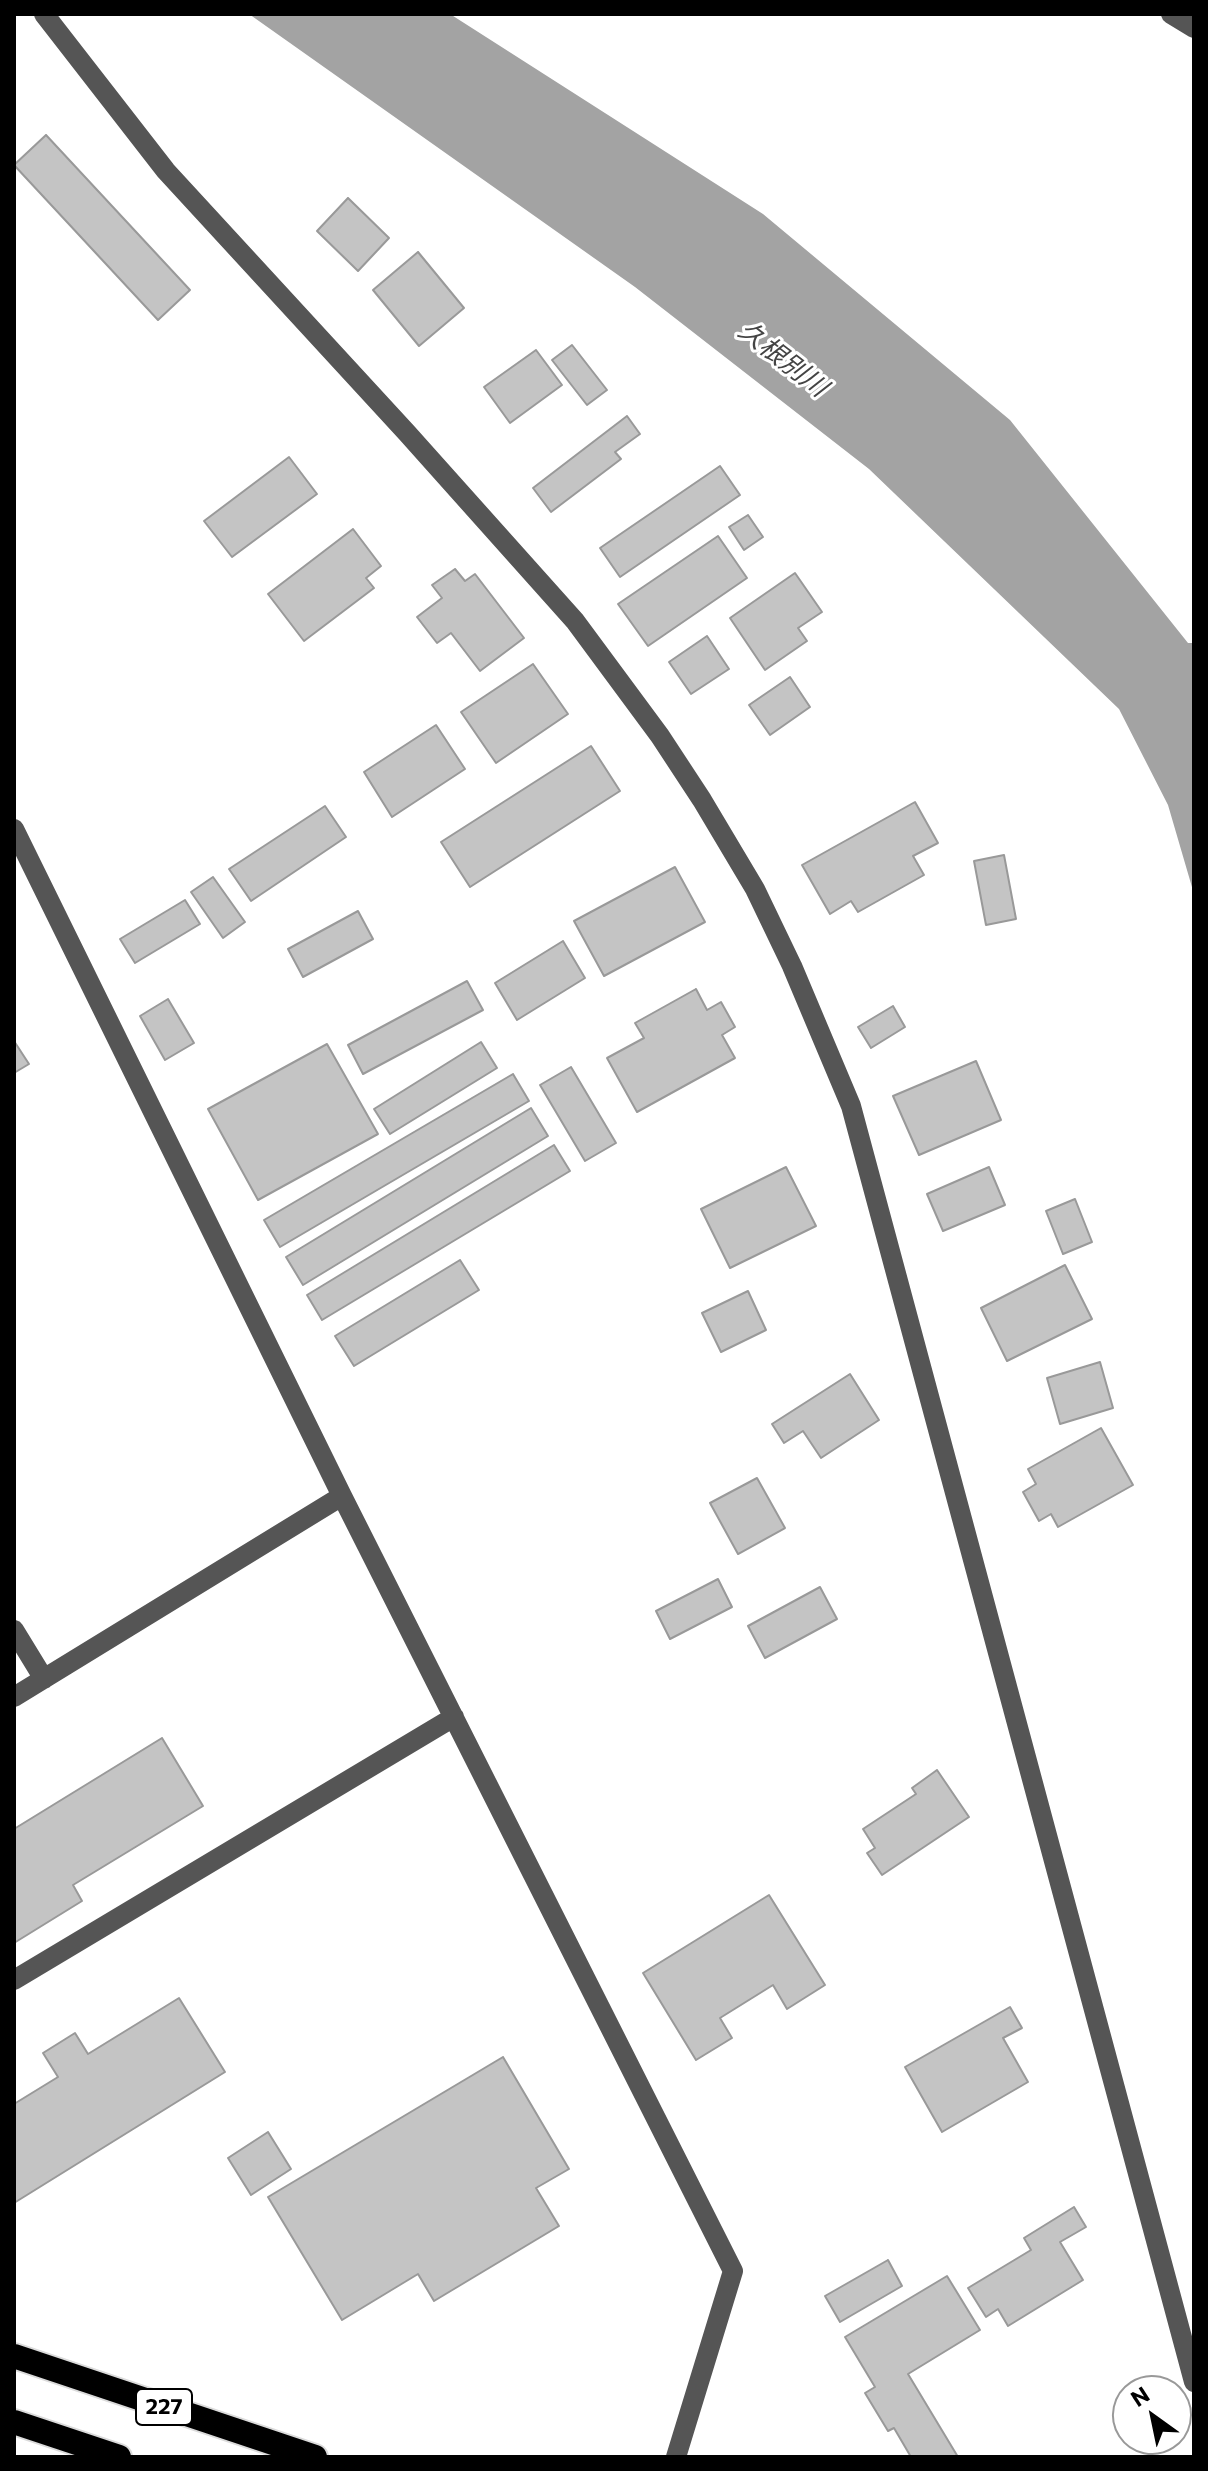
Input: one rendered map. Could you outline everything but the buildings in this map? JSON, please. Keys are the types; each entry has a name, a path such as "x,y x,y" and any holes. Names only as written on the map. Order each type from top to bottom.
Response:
{"highway":[{"name":"227","path":"14,2356 315,2457"},
{"path":"14,2422 119,2457"}],"street":[{"path":"44,14 166,171 575,621 660,736 755,889 792,966 851,1106 1194,2382"},
{"path":"1171,14 1194,28"},
{"path":"14,829 342,1496 733,2271 676,2457"},
{"path":"14,1697 342,1496"},
{"path":"14,1630 44,1679"},
{"path":"14,1980 454,1717"}],"water":[{"name":"久根別川","path":"249,14 450,14 763,214 1010,420 1188,643 1194,643 1194,894 1168,805 1119,709 869,469 635,287"}]}
